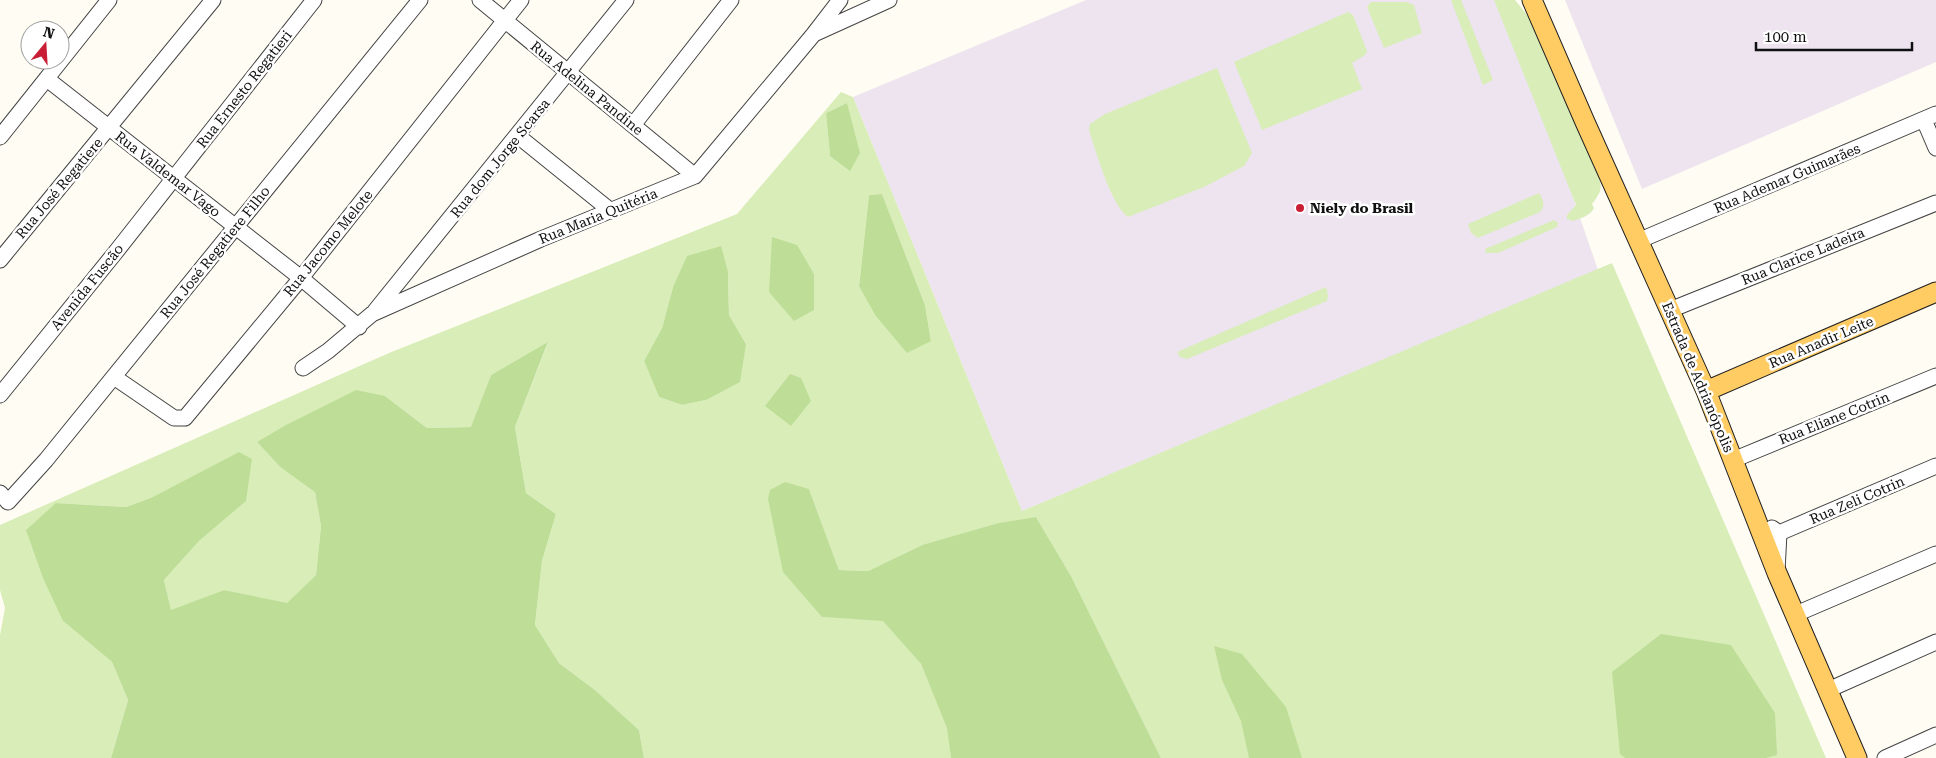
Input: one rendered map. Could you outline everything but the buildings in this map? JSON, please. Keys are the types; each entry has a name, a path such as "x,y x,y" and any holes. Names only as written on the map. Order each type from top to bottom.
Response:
{"main road":[{"name":"Estrada de Adrianópolis","path":"1532,0 1706,391 1777,573 1857,758"},
{"name":"Rua Anadir Leite","path":"1706,391 1936,292"}],"street":[{"name":"Rua José Regatiere","path":"0,260 212,0"},
{"name":"Rua Ernesto Regatieri","path":"174,178 314,0"},
{"name":"Rua José Regatiere Filho","path":"4,497 46,460 420,0"},
{"name":"Rua Adelina Pandine","path":"480,0 695,176"},
{"name":"Rua Jacomo Melote","path":"114,377 174,418 185,418 301,278 522,0"},
{"name":"Rua dom Jorge Scarsa","path":"372,314 569,73 626,0"},
{"path":"633,125 731,0"},
{"name":"Rua Maria Quitéria","path":"303,368 359,327 372,314 541,240 695,176 840,0"},
{"path":"813,35 889,0"},
{"path":"0,137 47,79 103,2"},
{"name":"Rua Valdemar Vago","path":"47,79 301,278 359,327"},
{"path":"1930,117 1936,148"},
{"name":"Rua Ademar Guimarães","path":"1638,241 1930,117"},
{"path":"518,136 611,211"},
{"name":"Avenida Fuscão","path":"0,395 174,178"},
{"name":"Rua Clarice Ladeira","path":"1670,310 1936,203"},
{"name":"Rua Eliane Cotrin","path":"1733,460 1936,376"},
{"name":"Rua Zeli Cotrin","path":"1779,533 1936,466"},
{"path":"1755,517 1779,533 1777,573"},
{"path":"1796,614 1936,554"},
{"path":"1828,690 1936,642"},
{"path":"1885,758 1936,736"}],"shaded area":[{"path":"1086,0 1505,0 1598,270 1022,511 853,97"},
{"path":"1565,0 1936,0 1936,62 1642,189"}],"green space":[{"path":"1451,0 1461,0 1493,80 1483,85"},
{"path":"1494,0 1515,0 1531,20 1597,172 1601,186 1600,192 1592,204 1594,208 1592,211 1582,218 1573,221 1567,219 1567,215 1576,205"},
{"path":"1371,2 1407,2 1414,5 1422,33 1384,48 1367,7"},
{"path":"1348,12 1353,15 1367,51 1365,55 1352,63 1362,89 1262,130 1234,62"},
{"path":"1217,68 1252,153 1244,166 1204,187 1128,217 1122,211 1110,190 1089,130 1090,124 1105,114"},
{"path":"841,92 853,97 1022,511 1612,263 1826,758 1161,758 1071,576 1036,517 922,545 868,571 839,570 809,489 822,617 883,620 921,664 948,728 951,758 644,758 639,730 595,690 559,663 535,625 542,561 556,514 526,493 515,427 548,343 491,375 472,427 427,428 385,396 257,442 280,467 315,491 321,526 316,575 287,604 224,590 171,611 164,580 200,540 153,497 126,507 56,503 63,621 112,662 128,700 111,758 0,758 0,635 5,608 0,590 0,525 389,353 737,214","holes":["847,103 830,156 826,113","882,194 925,305 931,341 875,315 859,285 869,195","728,272 729,315 746,344 706,400 682,405 659,397 644,361 662,328 673,287"]},
{"path":"847,103 860,153 850,171 830,156 826,113"},
{"path":"1539,193 1543,200 1540,212 1478,238 1471,233 1468,224"},
{"path":"882,194 925,305 931,341 907,353 875,315 859,286 869,195"},
{"path":"1554,220 1558,223 1557,227 1498,253 1486,253 1485,249"},
{"path":"772,237 797,245 814,274 814,310 794,321 769,292"},
{"path":"721,246 728,272 729,315 746,344 740,382 706,400 682,405 659,397 644,361 662,328 673,287 687,256"},
{"path":"1326,287 1327,301 1187,359 1180,357 1177,352"},
{"path":"548,342 515,427 526,493 556,514 542,561 535,625 559,663 595,690 639,730 644,758 111,758 128,700 112,662 63,621 43,578 26,530 56,503 126,507 153,497 239,452 252,459 246,501 200,540 164,580 171,610 224,590 287,603 316,575 321,526 315,492 280,467 257,442 286,425 356,390 385,396 427,428 471,427 491,375"},
{"path":"790,374 801,378 811,401 791,426 765,406"},
{"path":"785,482 809,489 839,570 868,571 922,545 999,523 1036,517 1071,576 1161,758 951,758 947,728 921,664 883,621 822,617 783,572 768,499 770,490"},
{"path":"1661,634 1731,645 1775,713 1777,755 1766,758 1625,758 1620,754 1612,672"},
{"path":"1214,646 1242,654 1286,707 1302,758 1249,758 1241,721 1222,680"}],"place":[{"name":"Niely do Brasil","path":"1300,208"}]}
